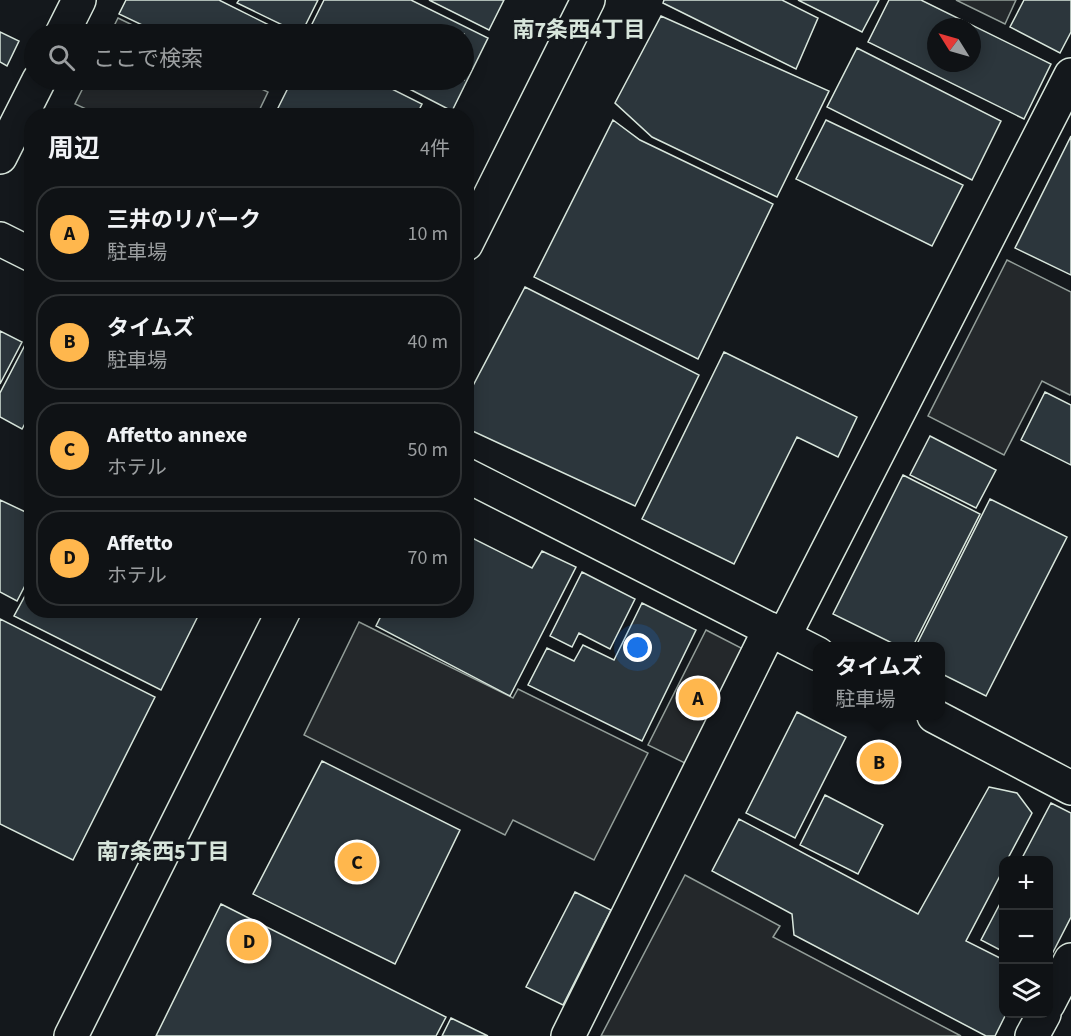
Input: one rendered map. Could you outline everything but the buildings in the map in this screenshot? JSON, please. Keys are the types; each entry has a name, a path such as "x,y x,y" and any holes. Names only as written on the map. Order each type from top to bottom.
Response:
{"street":[{"path":"67,24 79,0"},
{"path":"474,228 588,0"},
{"path":"568,1036 777,632 1071,75"},
{"path":"25,108 34,90"},
{"path":"0,157 24,110"},
{"path":"0,239 24,251"},
{"path":"474,479 813,651"},
{"path":"71,1036 280,618"},
{"path":"942,720 1071,788"},
{"path":"1053,994 1071,960"},
{"path":"1032,1036 1042,1018"}],"shaded area":[{"path":"956,0 1016,0 1005,24"},
{"path":"118,18 130,24 115,24"},
{"path":"82,90 264,90 268,92 260,108 84,108 75,104"},
{"path":"1007,260 1071,292 1071,394 1042,381 1004,455 928,416"},
{"path":"359,622 513,698 518,689 648,753 594,860 513,820 505,835 304,735"},
{"path":"706,630 747,651 689,765 648,745"},
{"path":"685,875 780,926 773,937 961,1036 601,1036"}],"place":[{"name":"三井のリパーク","path":"698,698"},
{"name":"タイムズ","path":"879,762"},
{"name":"Affetto annexe","path":"357,862"},
{"name":"Affetto","path":"249,941"}],"district":[{"name":"南7条西4丁目","path":"579,29"},
{"name":"南7条西5丁目","path":"163,851"}]}
